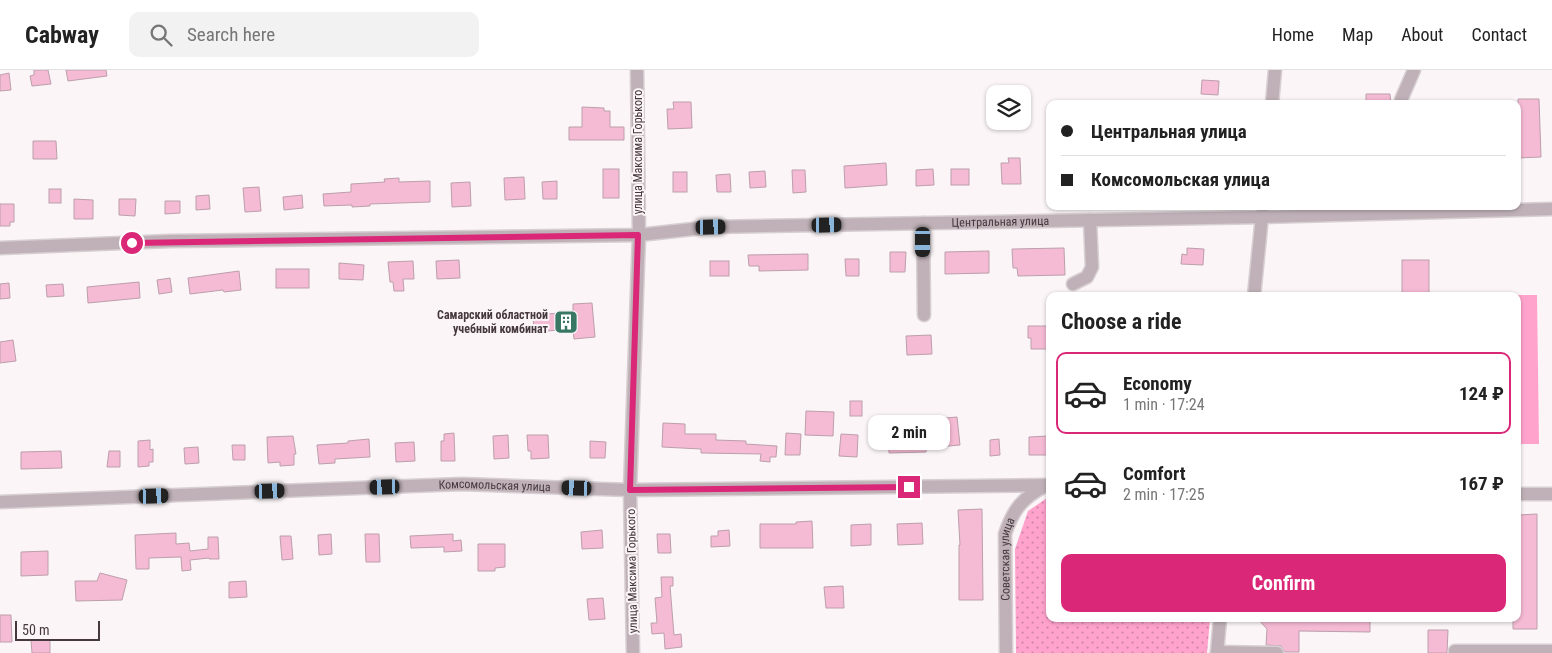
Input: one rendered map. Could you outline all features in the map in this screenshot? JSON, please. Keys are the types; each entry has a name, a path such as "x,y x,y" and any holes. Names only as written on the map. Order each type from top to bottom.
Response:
{"street":[{"name":"улица Максима Горького","path":"633,653 630,490 638,235 637,70"},
{"path":"1272,100 1275,70"},
{"path":"1401,100 1414,70"},
{"name":"Центральная улица","path":"1521,209 1552,209"},
{"name":"Центральная улица","path":"0,248 170,241 638,235 711,227 1090,220 1262,212 1403,210"},
{"path":"1254,292 1262,212"},
{"path":"1073,284 1087,277 1092,266 1090,220"},
{"path":"923,223 924,315"},
{"name":"Комсомольская улица","path":"0,502 462,484 630,490 1046,485"},
{"name":"Советская улица","path":"1006,653 1005,534 1019,505 1031,493 1046,486"},
{"path":"1521,494 1552,494"},
{"path":"1220,622 1217,652 1276,653"},
{"path":"1455,651 1552,651"}],"shaded area":[{"path":"1521,295 1537,295 1539,444 1521,444"},
{"path":"1046,499 1046,622 1210,622 1207,653 1016,653 1015,549 1028,511"}],"building":[{"path":"34,70 48,70 51,84 32,86 30,76 34,75"},
{"path":"66,70 106,70 107,76 68,81"},
{"path":"9,73 11,90 0,91 0,75"},
{"path":"1202,80 1219,81 1218,95 1201,94"},
{"path":"1366,94 1390,94 1391,100 1366,100"},
{"path":"1539,99 1541,157 1521,158 1521,100 1518,100"},
{"path":"673,102 691,102 692,128 668,129 667,109 674,109"},
{"path":"582,107 604,108 604,111 610,111 610,127 624,127 624,140 569,140 569,127 582,127"},
{"path":"33,141 56,141 57,159 33,159"},
{"path":"1008,158 1020,158 1021,184 1002,184 1001,163 1009,163"},
{"path":"886,163 887,185 845,188 844,166"},
{"path":"603,169 619,169 619,198 603,198"},
{"path":"933,169 934,185 916,186 916,170"},
{"path":"951,169 969,169 969,185 951,185"},
{"path":"792,170 805,170 806,192 793,193"},
{"path":"765,171 766,187 750,188 749,172"},
{"path":"673,172 687,172 687,192 673,192"},
{"path":"730,174 731,192 717,192 716,175"},
{"path":"524,177 525,199 505,200 504,178"},
{"path":"399,178 399,182 430,181 430,202 370,204 370,206 352,207 352,205 324,206 323,194 351,192 351,184 385,182 384,179"},
{"path":"557,181 557,199 543,199 542,182"},
{"path":"470,182 471,206 452,207 451,183"},
{"path":"259,187 261,211 245,212 243,188"},
{"path":"49,189 61,189 61,203 49,203"},
{"path":"209,195 210,209 196,210 196,196"},
{"path":"302,195 303,208 284,210 283,197"},
{"path":"74,199 93,200 93,219 74,219"},
{"path":"119,199 136,199 135,216 119,215"},
{"path":"165,201 180,201 180,213 165,214"},
{"path":"0,204 14,204 14,222 10,222 10,226 0,226"},
{"path":"1064,248 1065,275 1018,276 1017,268 1013,268 1012,249"},
{"path":"1187,248 1204,249 1203,265 1181,264 1182,254 1187,255"},
{"path":"989,251 989,273 945,274 945,252"},
{"path":"890,252 906,252 905,272 890,272"},
{"path":"808,254 808,270 759,271 759,266 749,266 748,255"},
{"path":"845,259 859,259 859,276 846,276"},
{"path":"459,260 460,278 437,279 436,261"},
{"path":"1402,260 1429,260 1429,292 1402,292"},
{"path":"413,261 414,279 403,279 404,291 394,291 393,282 390,282 388,262"},
{"path":"710,261 729,261 729,276 710,276"},
{"path":"339,263 364,265 363,280 339,279"},
{"path":"276,269 309,269 309,288 276,288"},
{"path":"239,271 241,290 190,294 188,278"},
{"path":"170,278 172,292 159,294 157,280"},
{"path":"139,282 140,298 88,303 87,287"},
{"path":"9,283 10,298 0,299 0,284"},
{"path":"63,284 64,296 47,297 46,285"},
{"name":"Самарский областной учебный комбинат","path":"592,303 595,337 574,339 573,329 534,332 533,315 573,312 573,304"},
{"path":"1028,326 1046,326 1046,349 1031,349 1031,338 1028,338"},
{"path":"931,335 932,354 907,355 906,336"},
{"path":"13,340 16,361 0,363 0,342"},
{"path":"850,401 862,401 862,416 850,416"},
{"path":"806,411 834,412 833,436 805,435"},
{"path":"957,417 960,445 926,448 926,452 889,453 888,424 897,423 898,439 935,436 934,419"},
{"path":"663,423 685,424 685,434 716,434 716,440 746,441 746,444 777,446 776,457 770,457 770,462 760,461 761,454 701,453 701,449 662,447"},
{"path":"454,433 455,461 441,461 441,441 444,441 444,434"},
{"path":"786,433 801,434 800,455 785,455"},
{"path":"841,434 858,435 857,457 839,456"},
{"path":"508,435 509,458 494,459 493,436"},
{"path":"527,435 548,435 549,458 531,459 531,451 528,451"},
{"path":"293,436 296,454 294,454 294,465 280,466 280,462 268,463 267,437"},
{"path":"1046,436 1046,455 1029,455 1029,437"},
{"path":"369,439 370,457 335,459 335,463 319,464 317,445 348,443 348,441"},
{"path":"999,439 1000,455 990,456 990,440"},
{"path":"150,440 150,450 153,449 153,462 149,462 149,466 138,467 138,441"},
{"path":"590,441 606,442 605,458 590,458"},
{"path":"414,442 415,461 396,462 395,443"},
{"path":"232,445 245,445 245,460 233,460"},
{"path":"198,447 199,463 185,464 184,448"},
{"path":"61,451 62,468 21,469 21,452"},
{"path":"109,451 120,451 120,467 107,467"},
{"path":"982,509 983,600 959,600 960,545 958,510"},
{"path":"1537,514 1537,629 1513,629 1513,622 1521,622 1521,515"},
{"path":"812,521 813,548 760,548 760,524 796,524 796,522"},
{"path":"922,523 923,544 898,545 897,524"},
{"path":"871,524 871,545 851,546 851,525"},
{"path":"602,530 603,548 582,549 581,532"},
{"path":"729,530 730,546 711,547 711,536 718,536 718,531"},
{"path":"176,533 176,544 189,543 190,551 208,549 208,537 218,537 219,559 190,560 191,570 182,571 181,557 149,558 149,569 136,569 135,535"},
{"path":"331,534 332,554 319,555 318,535"},
{"path":"365,534 379,534 380,562 366,562"},
{"path":"453,534 453,541 461,540 462,551 444,552 444,547 411,548 410,536"},
{"path":"657,534 670,534 671,553 658,553"},
{"path":"280,536 291,536 293,559 282,560"},
{"path":"478,544 505,544 505,567 495,568 495,571 478,571"},
{"path":"48,551 48,575 21,576 21,552"},
{"path":"100,573 127,580 122,600 76,601 75,581 97,581"},
{"path":"661,577 673,577 673,586 670,586 674,635 681,634 682,647 665,649 664,633 652,634 651,623 657,623 655,598 662,597"},
{"path":"246,581 247,597 229,598 229,582"},
{"path":"843,586 844,608 826,608 824,587"},
{"path":"603,598 605,619 589,620 587,599"},
{"path":"0,615 11,615 12,642 0,642"},
{"path":"1261,622 1370,622 1370,632 1299,631 1299,652 1285,652 1281,646 1266,645 1267,629"},
{"path":"1428,630 1448,630 1447,653 1428,653"},
{"path":"31,640 50,640 50,653 32,653"}],"place":[{"name":"Самарский областной учебный комбинат","path":"566,322"}],"route":[{"path":"132,243 638,235 630,490 909,487"}]}
